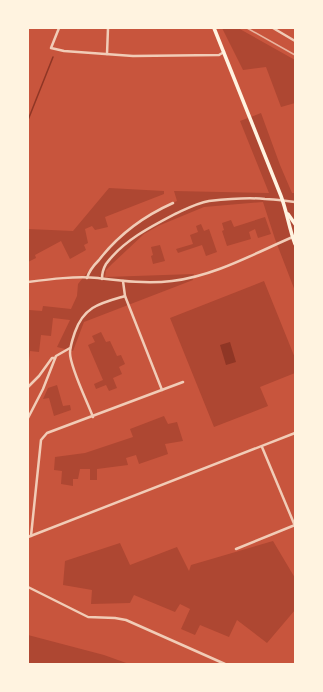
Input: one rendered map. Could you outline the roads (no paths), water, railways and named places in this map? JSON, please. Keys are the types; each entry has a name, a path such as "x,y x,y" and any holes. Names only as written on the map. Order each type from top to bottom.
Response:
{"main road":[{"path":"214,28 288,214 295,224"},
{"path":"288,214 288,221 295,244"}],"street":[{"path":"59,28 51,48 64,51 133,56 210,55 224,52"},
{"path":"107,54 108,28"},
{"path":"273,28 295,41"},
{"path":"102,279 102,272 106,265 133,238 149,228 198,203 247,198 264,198 295,202"},
{"path":"87,278 100,257 128,229 152,214 173,204"},
{"path":"28,282 87,278 156,282 185,279 223,267 294,237"},
{"path":"123,281 125,296 162,390"},
{"path":"93,417 72,364 70,348 77,328 85,313 100,304 125,296"},
{"path":"28,418 43,389 55,358 58,354 70,348"},
{"path":"28,387 39,376 52,358 55,358"},
{"path":"183,382 47,433 42,438 30,537 295,433"},
{"path":"236,549 295,526 262,447"},
{"path":"28,587 86,616 126,620 225,664"}],"waterway":[{"path":"28,120 53,57"}],"railway":[{"path":"247,28 295,55"}]}
